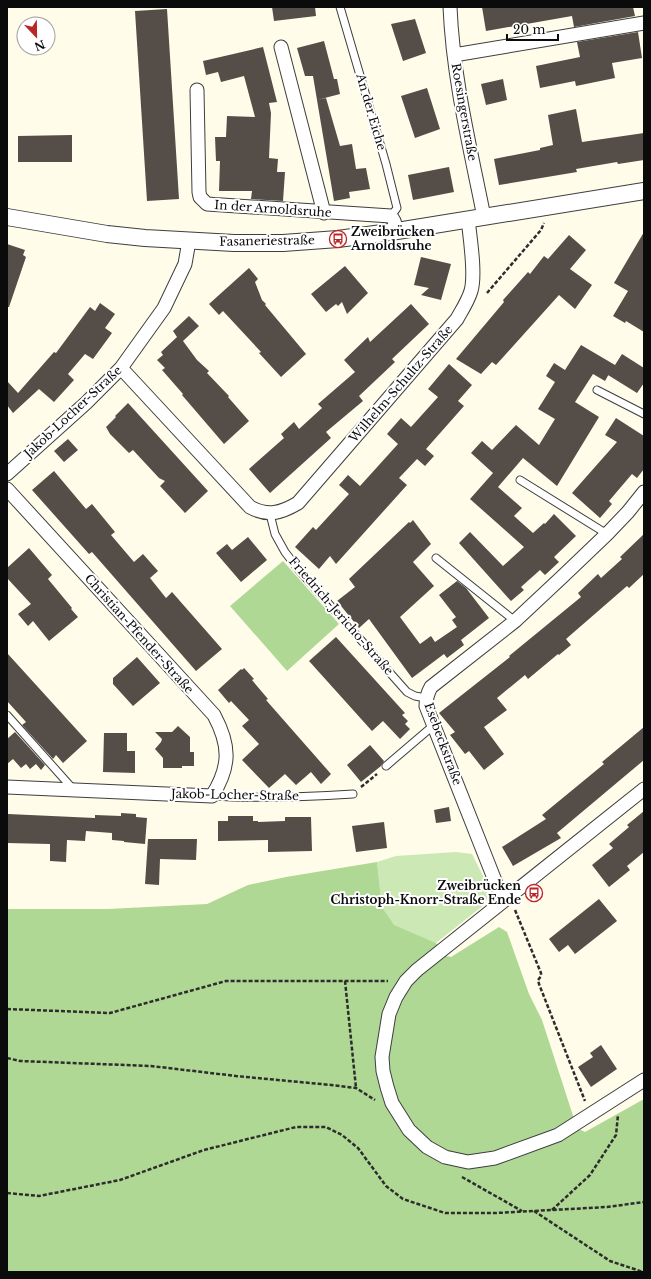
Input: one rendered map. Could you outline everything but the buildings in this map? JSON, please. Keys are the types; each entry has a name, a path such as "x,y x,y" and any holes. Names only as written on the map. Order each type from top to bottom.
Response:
{"street":[{"name":"Roesingerstraße","path":"450,7 454,55 476,218"},
{"path":"454,55 644,23"},
{"path":"280,47 324,213"},
{"name":"In der Arnoldsruhe","path":"197,90 199,192 203,201 207,204 324,213 391,216"},
{"name":"Fasaneriestraße","path":"7,217 107,234 189,241 283,243 338,239 397,231 644,191"},
{"path":"391,216 394,220 397,231"},
{"name":"Wilhelm-Schultz-Straße","path":"270,514 287,509 298,503 457,318 471,289 476,218"},
{"name":"Jakob-Locher-Straße","path":"7,474 86,403 121,368 164,308 186,264 189,241"},
{"path":"121,368 250,507 258,512 270,514"},
{"name":"Christian-Pfender-Straße","path":"7,489 214,715 222,730 226,748 225,768 218,786 212,796"},
{"name":"Esebeckstraße","path":"506,899 426,706 427,692 431,687 515,621 562,578 628,512 644,492"},
{"name":"Jakob-Locher-Straße","path":"7,788 212,796"},
{"path":"644,789 417,970 406,981 389,1014 382,1057 383,1071 387,1087 396,1108 409,1130 428,1147 446,1157 468,1162 495,1158 558,1135 620,1097 644,1080"}],"lane":[{"name":"An der Eiche","path":"340,7 386,164 397,208 391,216"},
{"path":"597,390 644,414"},
{"path":"520,480 607,534"},
{"name":"Friedrich-Jericho-Straße","path":"270,514 274,534 298,569 407,692 415,696 426,698"},
{"path":"436,558 515,621"},
{"path":"7,715 74,790"},
{"path":"386,766 434,725"},
{"name":"Jakob-Locher-Straße","path":"212,796 247,798 353,794"}],"path":[{"path":"485,295 541,230 545,222 548,206"},
{"path":"353,794 386,766"},
{"path":"506,899 541,973 538,980 539,984 590,1115"},
{"path":"7,1009 110,1013 226,981 406,981"},
{"path":"345,981 356,1088"},
{"path":"7,1058 20,1061 151,1066 356,1088 377,1101"},
{"path":"552,1210 590,1175 616,1135 620,1097"},
{"path":"7,1193 39,1196 120,1180 204,1150 296,1127 326,1127 342,1135 358,1148 386,1186 403,1199 445,1213 534,1211 607,1207 644,1202"},
{"path":"457,1174 523,1211"},
{"path":"534,1211 610,1261 643,1272"}],"green space":[{"path":"283,561 339,624 287,671 230,606"},
{"path":"456,852 472,854 490,890 485,904 436,943 394,926 382,907 377,862 396,856"},
{"path":"377,862 382,907 394,925 436,943 446,956 451,957 499,927 507,932 529,994 542,1020 577,1128 585,1132 644,1099 644,1272 7,1272 7,909 108,909 207,904 248,885 286,877"}],"place":[{"name":"Zweibrücken Arnoldsruhe","path":"338,239"},
{"name":"Zweibrücken Christoph-Knorr-Straße Ende","path":"534,893"}]}
